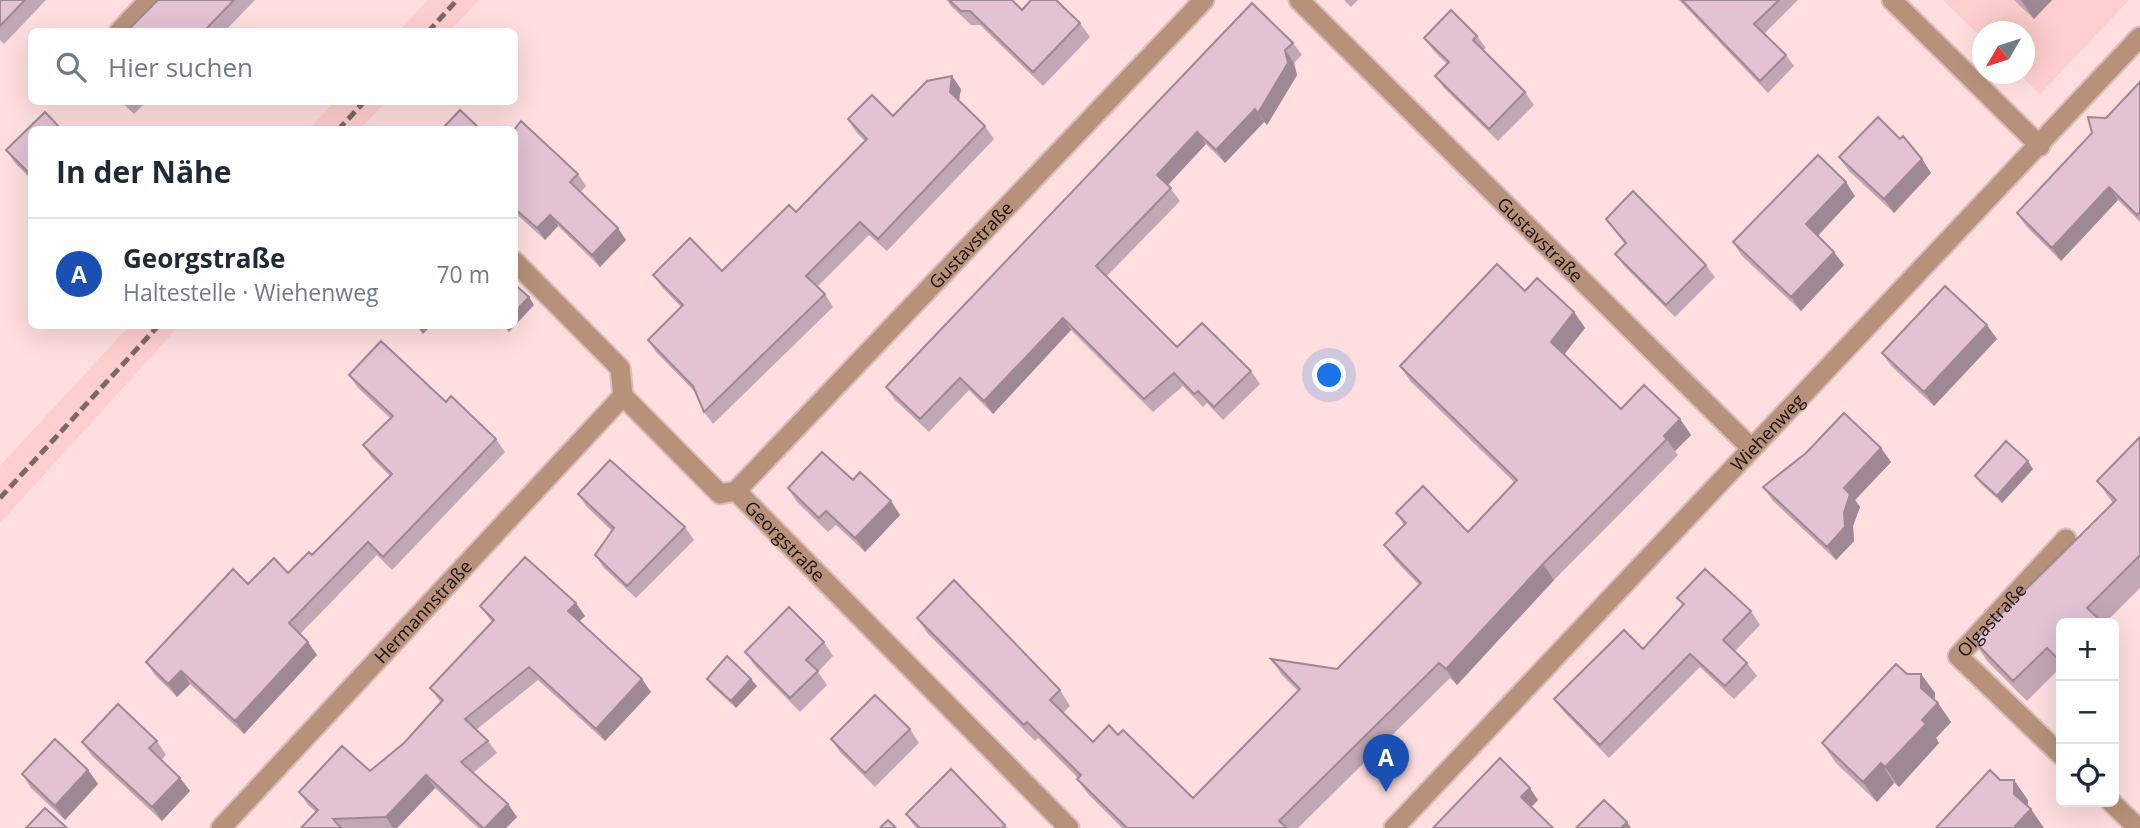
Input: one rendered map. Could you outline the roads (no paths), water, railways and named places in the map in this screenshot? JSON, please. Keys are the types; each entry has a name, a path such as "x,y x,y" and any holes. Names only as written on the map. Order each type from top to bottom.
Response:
{"street":[{"path":"123,28 149,0"},
{"name":"Gustavstraße","path":"736,491 1204,0"},
{"name":"Gustavstraße","path":"1299,0 1751,448"},
{"path":"1892,0 2040,146"},
{"name":"Wiehenweg","path":"1394,828 2140,37"},
{"path":"518,265 620,368 623,396"},
{"name":"Georgstraße","path":"623,396 720,494 736,491 1069,828"},
{"name":"Hermannstraße","path":"221,828 623,396"},
{"name":"Olgastraße","path":"2056,750 1958,656 2066,539"},
{"path":"2115,807 2138,828"}],"railway":[{"path":"432,28 457,0"},
{"path":"342,126 361,105"},
{"path":"0,498 155,329"}],"place":[{"name":"Georgstraße","path":"1386,792"}]}
